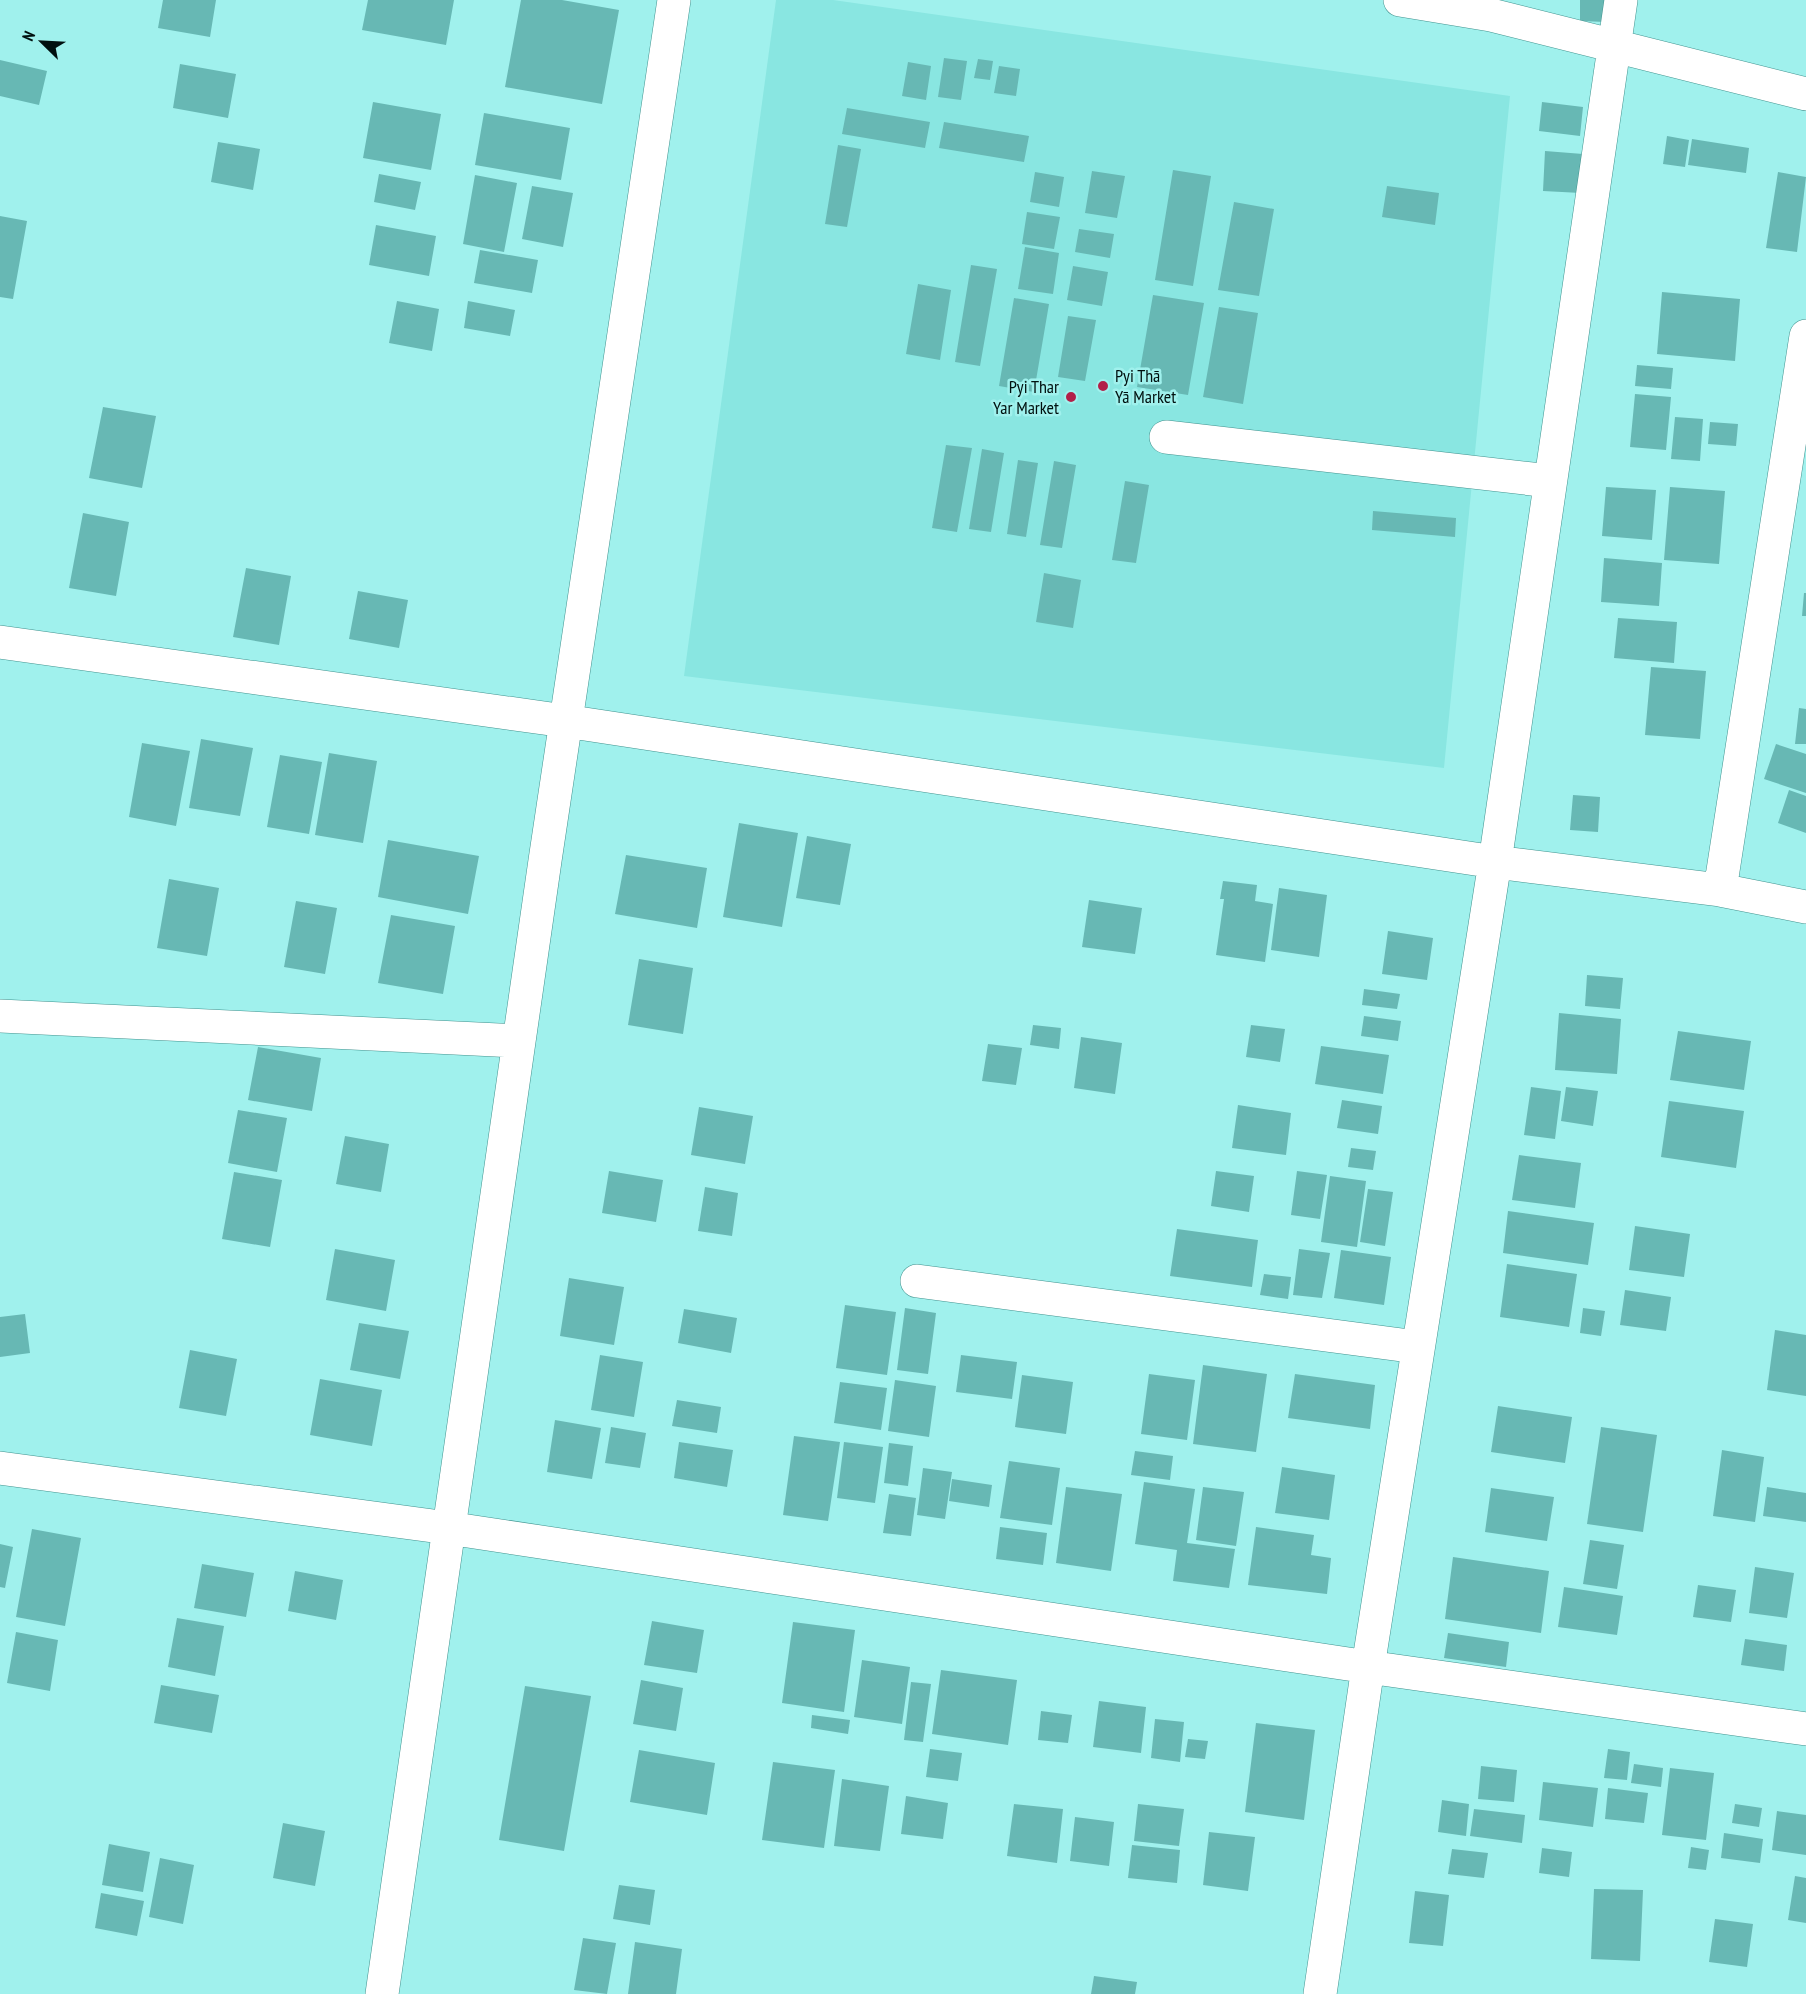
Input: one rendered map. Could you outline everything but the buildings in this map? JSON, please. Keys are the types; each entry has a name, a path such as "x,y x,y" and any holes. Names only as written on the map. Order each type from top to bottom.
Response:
{"street":[{"path":"382,1994 518,1041 674,0"},
{"path":"1400,0 1491,15 1806,94"},
{"path":"1320,1994 1368,1667 1495,862 1621,0"},
{"path":"1720,890 1806,336"},
{"path":"1166,437 1550,481"},
{"path":"0,642 565,721 1495,862 1720,890 1806,907"},
{"path":"0,1016 518,1041"},
{"path":"917,1281 1418,1347"},
{"path":"0,1468 448,1528 1368,1667 1806,1729"}],"shaded area":[{"name":"Pyi Thā Yā Market","path":"776,0 833,0 1510,96 1444,768 684,676"}],"place":[{"name":"Pyi Thā Yā Market","path":"1103,386"},
{"name":"Pyi Thar Yar Market","path":"1071,397"}]}
